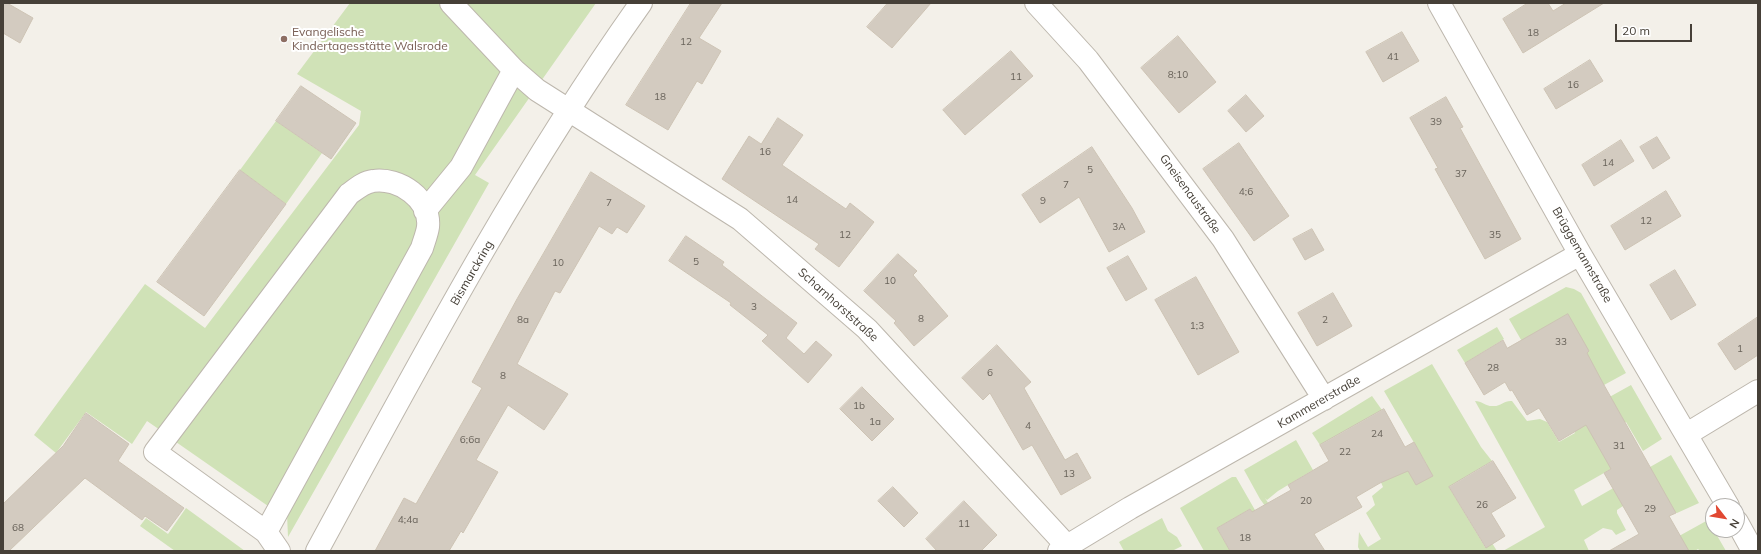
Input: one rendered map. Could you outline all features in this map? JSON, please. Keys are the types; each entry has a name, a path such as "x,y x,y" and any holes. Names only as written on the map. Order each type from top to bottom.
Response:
{"street":[{"name":"Scharnhorststraße","path":"451,3 514,70 537,90 740,219 867,329 1063,549"},
{"name":"Bismarckring","path":"316,551 432,341 540,156 602,59 641,3"},
{"name":"Gneisenaustraße","path":"1036,3 1088,60 1223,239 1324,399"},
{"name":"Brüggemannstraße","path":"1438,3 1580,254 1723,498"},
{"path":"425,211 460,167 514,70"},
{"path":"266,532 422,248 428,226 425,211 421,202 408,188 393,182 374,181 363,184 349,194 155,452 266,532 279,551"},
{"name":"Kammererstraße","path":"1063,549 1130,508 1580,254"},
{"path":"1687,434 1758,391"},
{"path":"1745,536 1753,551"}],"green space":[{"path":"350,3 596,3 475,175 489,183 288,537 287,514 434,212 370,173 160,430 147,421 132,444 86,412 56,453 34,435 145,284 205,328 359,125 361,111 297,74"},
{"path":"276,121 322,153 286,204 240,170"},
{"path":"374,191 395,194 404,198 410,204 417,219 415,241 268,506 176,442 353,206 365,195"},
{"path":"1566,287 1581,293 1626,373 1604,385 1586,410 1631,385 1662,439 1643,451 1626,422 1613,429 1611,469 1574,490 1582,506 1671,455 1699,503 1677,513 1623,506 1617,510 1617,513 1626,530 1616,535 1612,530 1603,528 1584,540 1589,551 1503,551 1545,527 1475,401 1486,405 1496,406 1507,401 1512,401 1527,421 1540,419 1547,422 1559,442 1575,433 1509,319"},
{"path":"1497,327 1504,339 1465,363 1457,350"},
{"path":"1432,364 1481,447 1492,461 1449,487 1485,547 1492,543 1497,551 1360,551 1358,547 1359,532 1368,547 1381,539 1366,513 1375,505 1372,496 1383,487 1376,471 1427,465 1384,391"},
{"path":"1372,396 1382,410 1320,445 1312,433"},
{"path":"1296,440 1313,470 1278,491 1267,500 1265,498 1298,551 1260,499 1244,470"},
{"path":"1232,477 1236,477 1259,517 1256,519 1250,509 1217,528 1230,551 1204,551 1180,508"},
{"path":"186,508 245,551 175,551 140,526 146,518 168,534"},
{"path":"1162,518 1168,531 1177,537 1182,546 1172,551 1124,551 1119,542"},
{"path":"1705,522 1705,538 1718,538 1726,551 1700,551 1698,549 1695,551 1652,551"}],"building":[{"path":"3,3 7,3 33,18 20,43 3,33"},
{"path":"691,3 722,3 699,38 721,51 702,84 697,81 668,130 626,105"},
{"path":"888,3 931,3 892,48 867,27"},
{"path":"1528,3 1548,3 1553,11 1566,3 1604,3 1523,53 1503,19"},
{"path":"1402,32 1419,61 1383,82 1366,52"},
{"path":"1178,36 1216,82 1179,113 1141,68"},
{"path":"1011,51 1033,76 965,135 943,110"},
{"path":"1590,60 1603,81 1556,109 1544,89"},
{"path":"301,86 356,123 331,159 276,121"},
{"path":"1246,95 1264,116 1246,132 1228,111"},
{"path":"1446,97 1463,127 1460,128 1521,239 1485,259 1435,169 1438,168 1410,118"},
{"path":"778,118 803,135 782,165 846,209 850,203 874,222 839,267 815,249 819,244 722,179 749,136 761,144"},
{"path":"1657,137 1670,158 1653,169 1640,147"},
{"path":"1621,140 1634,161 1594,186 1582,165"},
{"path":"1239,143 1289,216 1254,241 1203,169"},
{"path":"1092,147 1132,208 1145,232 1109,252 1079,197 1040,223 1022,195"},
{"path":"240,170 286,204 204,316 157,282"},
{"path":"591,172 645,206 627,233 617,227 612,234 599,226 560,293 555,291 517,364 568,394 544,430 508,405 476,460 498,472 463,533 461,531 449,551 375,551 404,498 416,504 482,388 472,382 517,299"},
{"path":"1666,191 1681,216 1625,250 1611,226"},
{"path":"1312,229 1324,250 1305,260 1293,239"},
{"path":"686,236 724,262 722,265 797,323 786,338 804,354 816,341 832,355 808,383 762,341 768,335 730,305 731,303 669,261"},
{"path":"898,254 917,271 913,275 948,316 914,346 894,323 896,321 864,291"},
{"path":"1128,256 1147,289 1126,301 1107,268"},
{"path":"1675,270 1696,305 1671,320 1650,285"},
{"path":"1196,277 1239,352 1198,375 1155,300"},
{"path":"1333,293 1352,326 1317,346 1298,313"},
{"path":"1568,314 1589,351 1587,353 1604,385 1676,513 1669,516 1689,551 1609,551 1639,534 1604,473 1611,469 1586,425 1559,441 1539,408 1527,415 1512,390 1510,391 1505,382 1484,395 1465,363 1503,340 1507,348"},
{"path":"1758,317 1758,355 1735,370 1718,344"},
{"path":"997,345 1031,382 1024,388 1065,460 1077,453 1091,478 1061,495 1032,445 1023,450 990,393 983,400 962,378"},
{"path":"862,387 894,419 872,441 840,409"},
{"path":"1384,409 1405,447 1414,442 1433,476 1416,485 1408,471 1380,483 1356,497 1362,507 1314,534 1325,551 1230,551 1217,528 1250,509 1252,512 1291,490 1288,485 1329,461 1320,445"},
{"path":"86,413 129,444 118,461 184,508 167,531 145,516 142,520 85,478 9,551 3,551 3,504 63,446"},
{"path":"1493,461 1516,498 1491,513 1505,536 1486,548 1449,487"},
{"path":"893,487 918,513 904,527 878,501"},
{"path":"964,501 997,535 981,551 937,551 926,539"}],"place":[{"name":"Evangelische Kindertagesstätte Walsrode","path":"284,39"}]}
